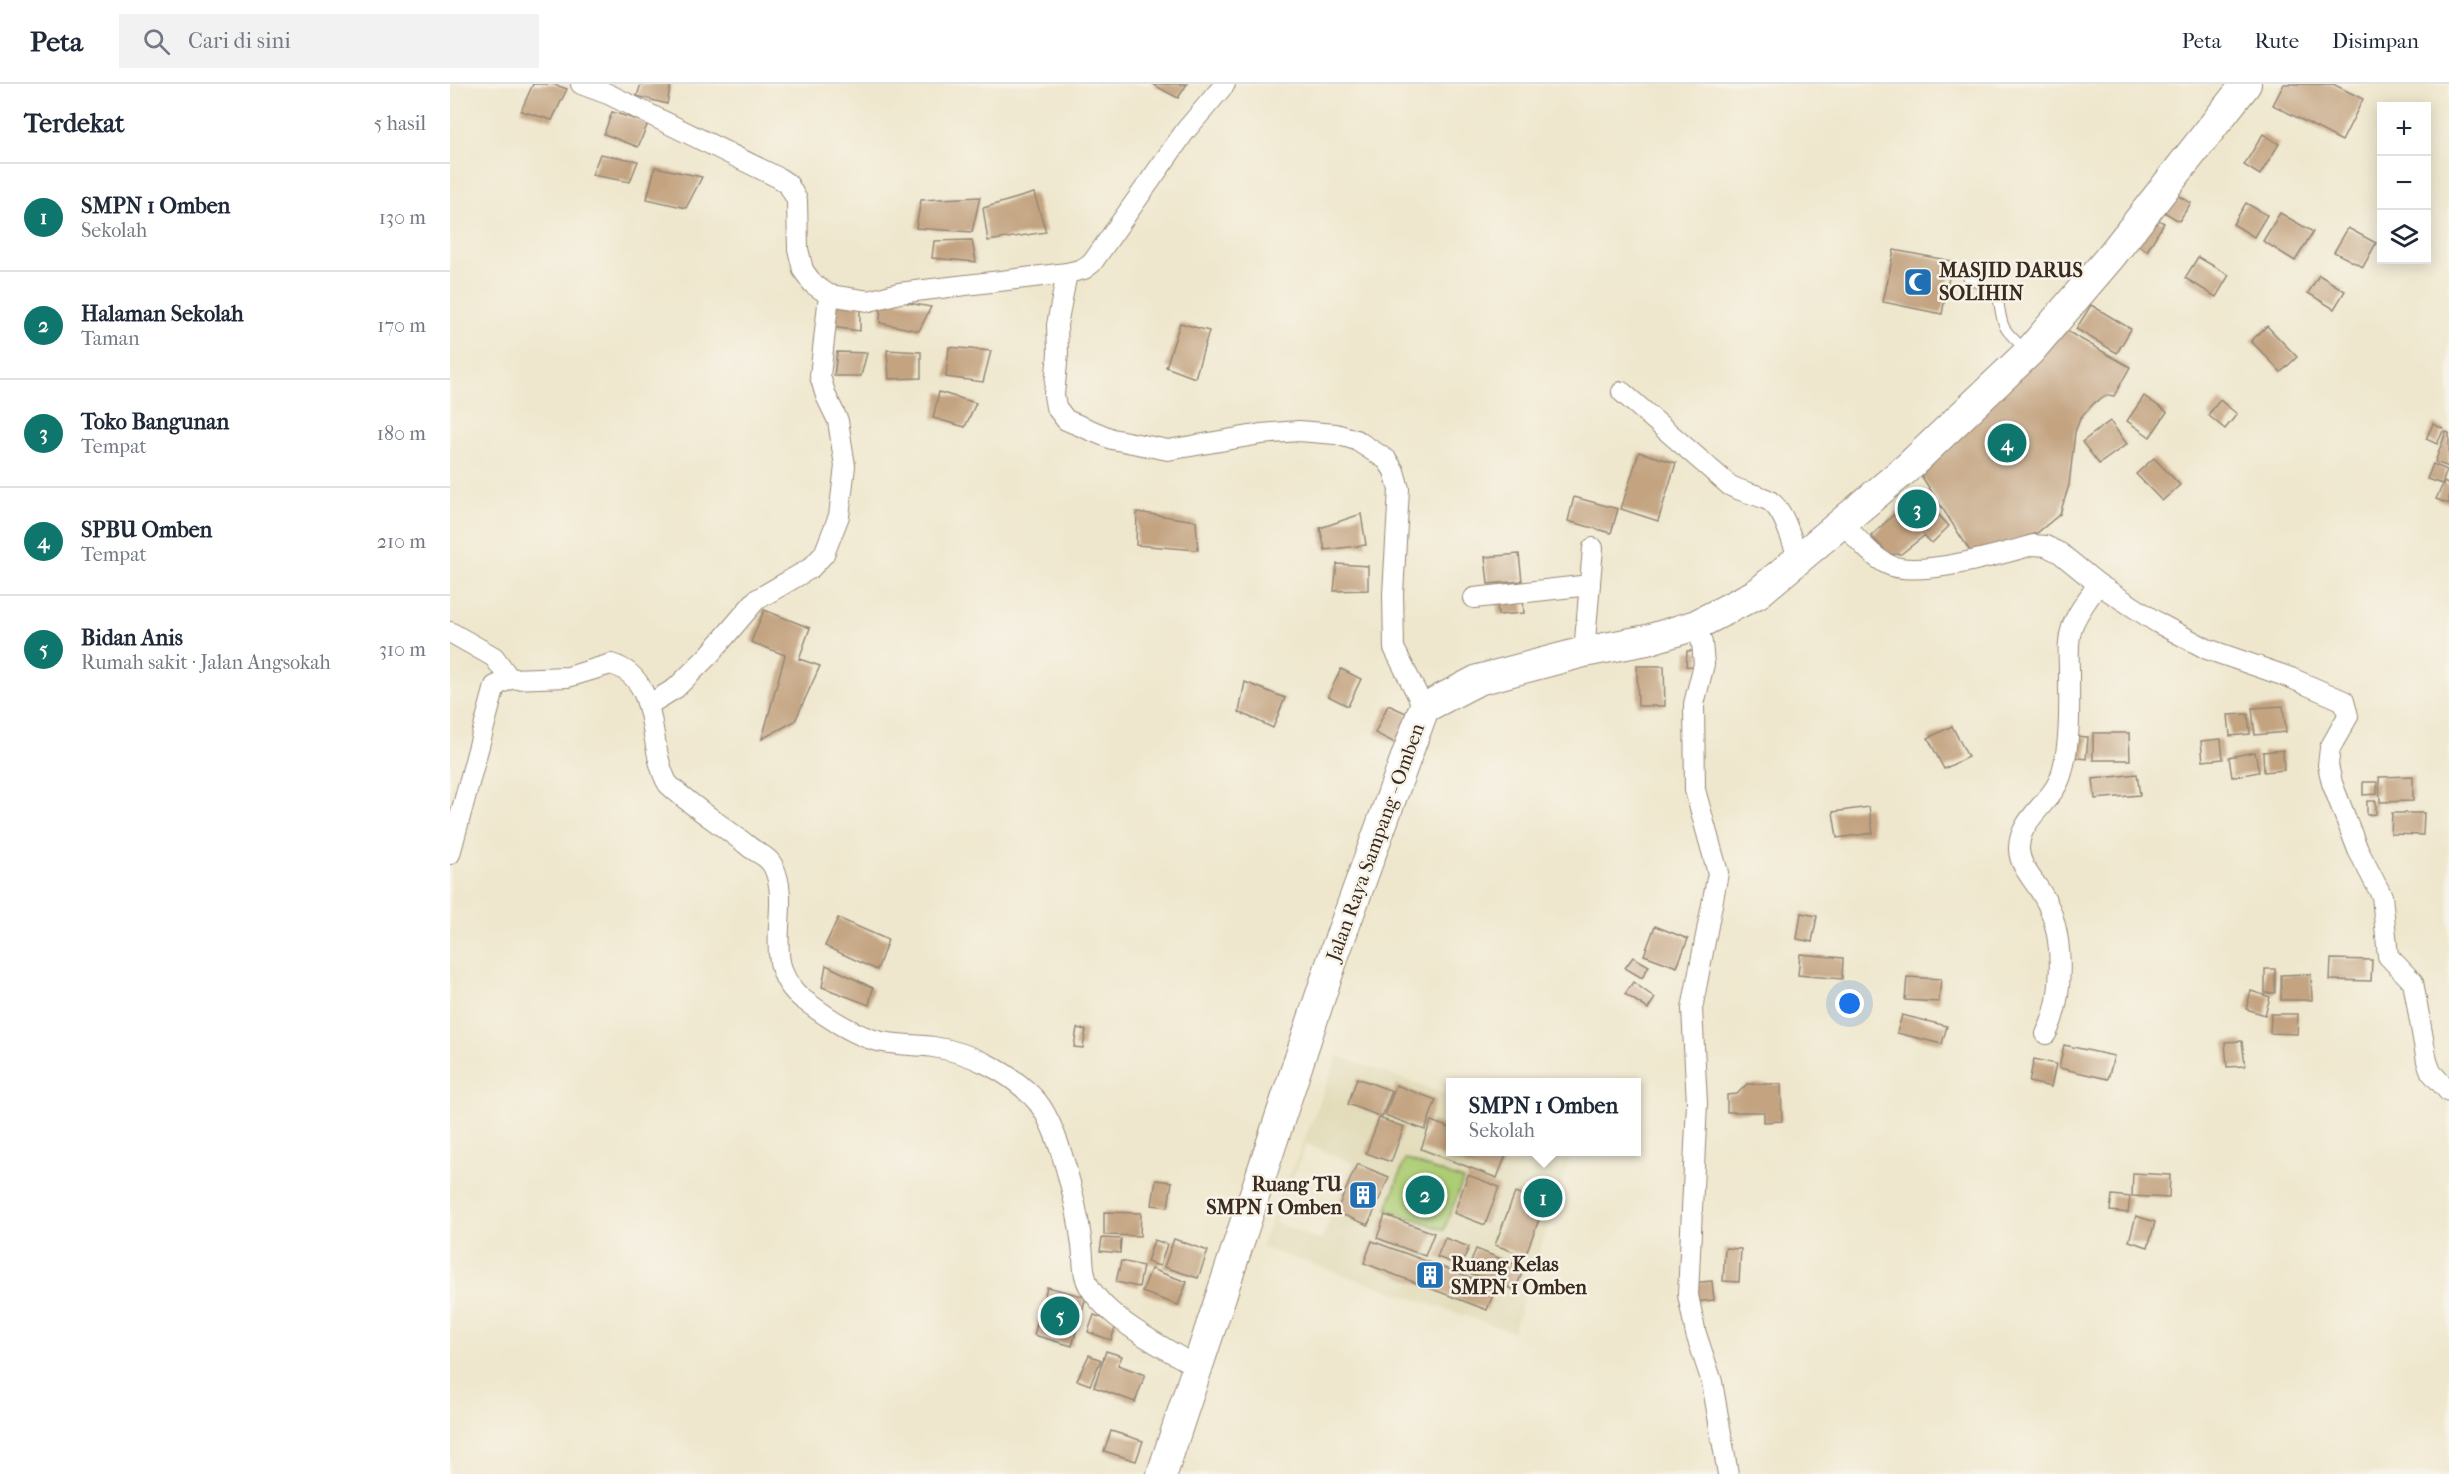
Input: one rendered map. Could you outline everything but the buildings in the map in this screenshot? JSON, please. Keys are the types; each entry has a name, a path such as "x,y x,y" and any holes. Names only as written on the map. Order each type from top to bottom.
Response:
{"main road":[{"name":"Jalan Raya Sampang - Omben","path":"1162,1474 1340,938 1424,708 1478,680 1584,652 1647,640 1696,625 1758,593 1907,468 2029,352 2110,256 2246,84"}],"street":[{"path":"581,84 608,94 788,184 797,200 798,249 803,270 813,284 829,295 869,302 899,293 1084,269 1092,263 1186,130 1225,84"},
{"path":"1067,273 1057,325 1058,353 1054,395 1056,407 1066,420 1112,439 1168,450 1261,434 1299,431 1336,434 1356,440 1387,460 1394,471 1399,489 1393,594 1394,648 1424,708"},
{"path":"648,705 676,688 710,654 756,600 811,568 824,554 839,516 845,466 838,421 826,396 820,376 829,295"},
{"path":"1622,392 1730,485 1741,492 1766,499 1780,508 1800,560"},
{"path":"1843,523 1877,558 1897,568 1954,564 2033,545 2046,546 2060,553 2098,584 2158,624 2207,649 2291,678 2344,701 2348,716 2329,754 2332,783 2358,850 2382,896 2388,956 2407,974 2415,988 2431,1072 2449,1092"},
{"path":"1584,652 1593,548"},
{"path":"2046,1034 2054,1017 2056,1003 2058,938 2054,918 2043,895 2022,862 2019,842 2029,820 2060,779 2067,747 2068,646 2072,628 2098,584"},
{"path":"1474,598 1590,585"},
{"path":"1696,625 1702,643 1704,664 1694,704 1695,790 1718,873 1692,1009 1697,1103 1688,1295 1696,1334 1712,1382 1728,1474"},
{"path":"450,632 494,657 510,679"},
{"path":"450,854 492,690 495,686 510,679 568,677 611,664 633,675 641,684 648,705 660,770 668,784 748,847 769,858 780,885 777,931 779,960 785,978 801,998 874,1040 935,1047 982,1061 1014,1081 1033,1097 1043,1108 1074,1195 1083,1266 1089,1286 1108,1308 1128,1323 1197,1367"}],"lane":[{"path":"1968,278 1997,293 1999,316 2003,326 2029,352"}],"shaded area":[{"path":"1338,1056 1446,1095 1446,1127 1431,1122 1421,1149 1497,1177 1505,1156 1571,1156 1513,1332 1261,1247","holes":["1357,1079 1391,1091 1382,1117 1348,1104","1397,1086 1436,1100 1425,1129","1306,1144 1353,1163 1321,1241 1275,1222","1357,1164 1389,1178 1368,1225 1337,1212","1468,1175 1499,1187 1485,1224 1454,1213","1514,1193 1544,1204 1525,1256 1495,1244","1385,1216 1434,1233 1425,1256 1377,1238","1445,1238 1469,1247 1461,1266 1438,1257","1372,1241 1495,1287 1487,1309 1364,1264","1476,1249 1524,1268 1515,1290 1468,1273"]}],"green space":[{"path":"1405,1159 1463,1180 1444,1230 1387,1209"}],"place":[{"name":"MASJID DARUS SOLIHIN","path":"1918,282"},
{"name":"SPBU Omben","path":"2007,443"},
{"name":"Toko Bangunan","path":"1917,509"},
{"name":"Ruang TU SMPN 1 Omben","path":"1363,1195"},
{"name":"Halaman Sekolah","path":"1425,1195"},
{"name":"SMPN 1 Omben","path":"1543,1198"},
{"name":"Ruang Kelas SMPN 1 Omben","path":"1430,1275"},
{"name":"Bidan Anis","path":"1060,1316"}]}
